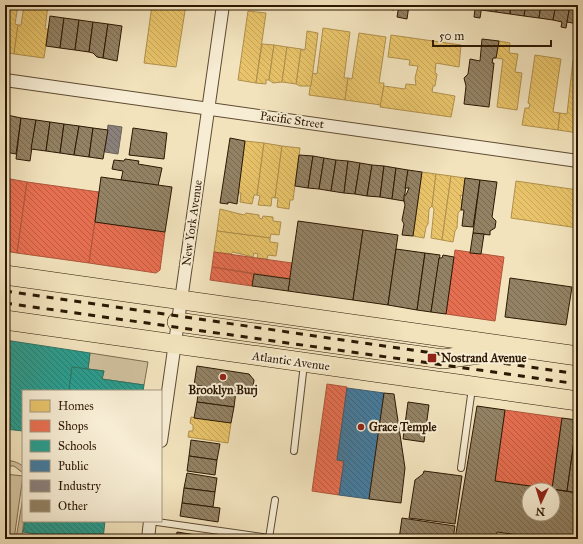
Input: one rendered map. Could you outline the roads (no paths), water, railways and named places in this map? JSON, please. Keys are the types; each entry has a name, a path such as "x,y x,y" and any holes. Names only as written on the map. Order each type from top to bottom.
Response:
{"main road":[{"path":"5,275 578,356"},
{"name":"Atlantic Avenue","path":"5,320 578,401"},
{"path":"178,322 443,359 522,348"}],"street":[{"name":"New York Avenue","path":"162,434 223,5"},
{"name":"Pacific Street","path":"5,80 578,161"},
{"path":"148,539 150,522"}],"lane":[{"path":"294,450 304,363"},
{"path":"461,468 472,386"},
{"path":"157,522 269,538 275,500"}],"railway":[{"path":"5,291 578,374"},
{"path":"5,303 578,384"}],"place":[{"name":"Nostrand Avenue","path":"432,358"},
{"name":"Brooklyn Burj","path":"223,377"},
{"name":"Grace Temple","path":"361,427"}]}
